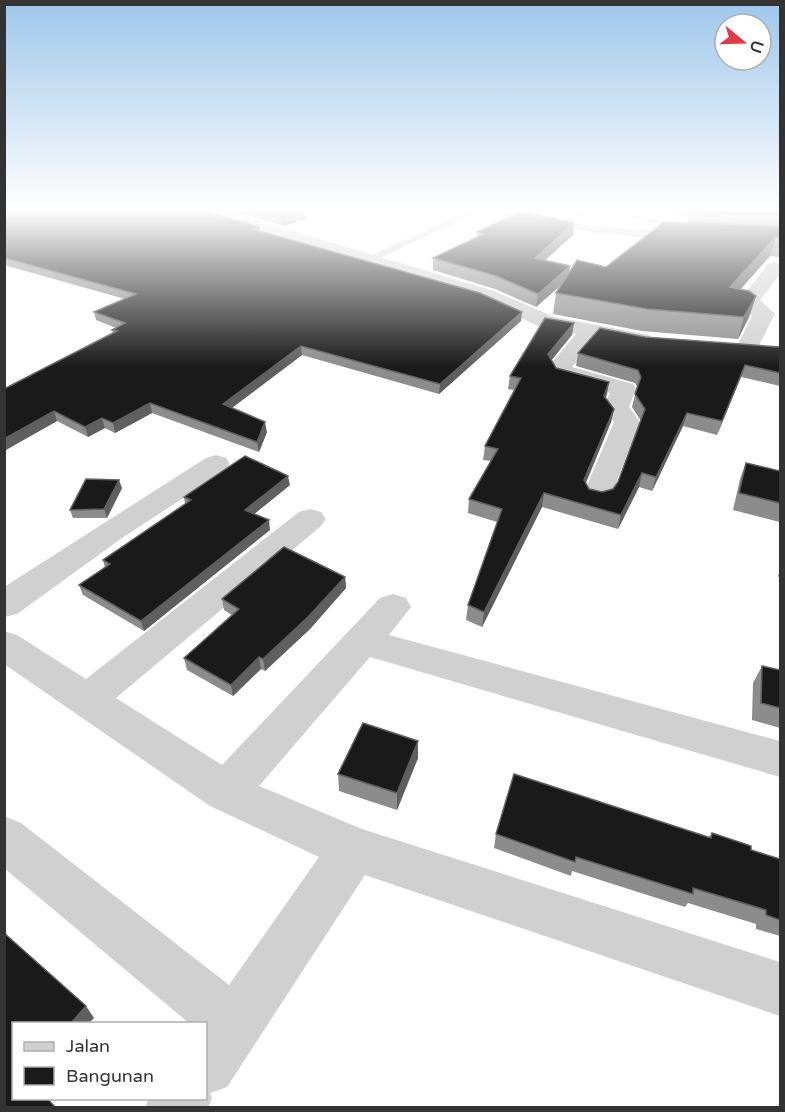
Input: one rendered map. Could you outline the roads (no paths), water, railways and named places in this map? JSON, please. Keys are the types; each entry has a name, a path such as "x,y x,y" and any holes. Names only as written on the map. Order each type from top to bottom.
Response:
{"street":[{"path":"382,263 487,295 538,319 590,332 665,342"},
{"path":"747,348 764,314 752,307 750,300 775,268"},
{"path":"590,332 563,360 561,370 566,374 624,389 616,408 627,422 598,495"},
{"path":"724,346 769,350"},
{"path":"4,605 111,531 216,464"},
{"path":"88,699 310,519"},
{"path":"226,792 393,608"},
{"path":"362,641 780,759"},
{"path":"4,645 226,792 356,849 780,989"},
{"path":"4,838 196,1022"},
{"path":"207,1033 220,1045 340,868 356,849"}]}
